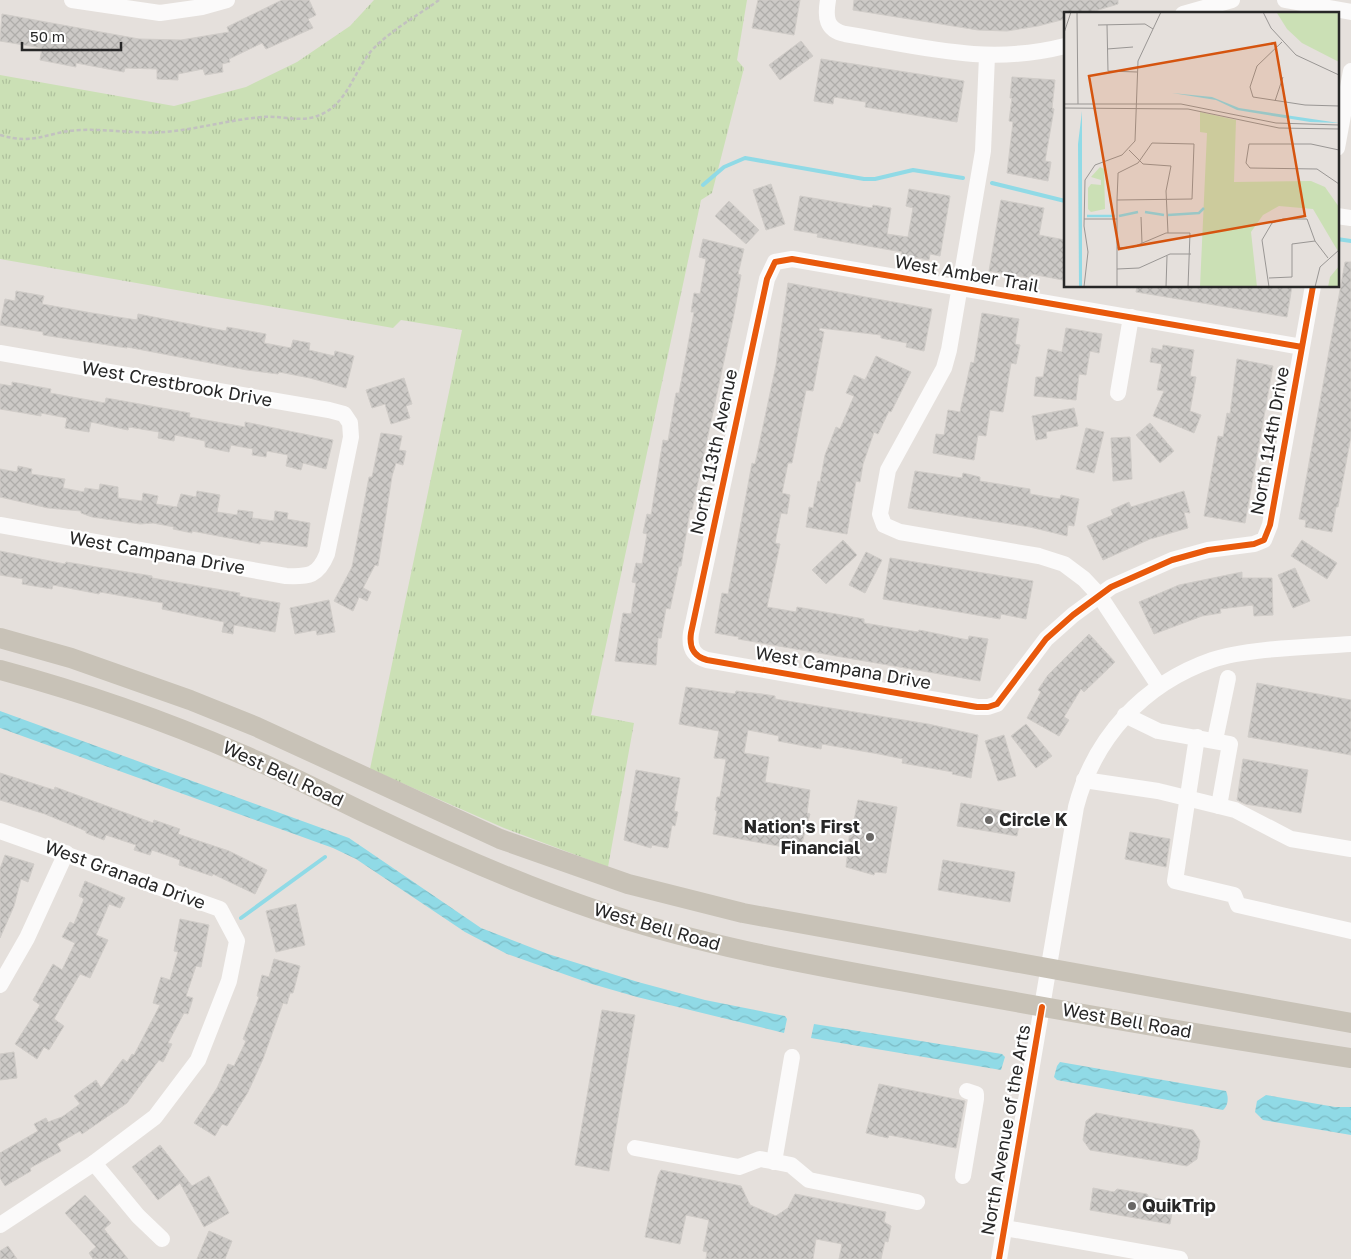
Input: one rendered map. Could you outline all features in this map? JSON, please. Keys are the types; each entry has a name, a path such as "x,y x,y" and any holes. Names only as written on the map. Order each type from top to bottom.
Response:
{"main road":[{"name":"West Bell Road","path":"0,638 71,658 190,700 257,727 500,839 628,884 722,909 1049,970 1351,1023"},
{"name":"West Bell Road","path":"0,670 89,696 177,728 243,755 495,872 602,912 731,949 1042,1006 1351,1058"}],"street":[{"path":"72,0 160,13 202,7 227,0"},
{"path":"828,0 826,16 829,26 833,30 845,34 987,56 1025,55 1064,46"},
{"path":"1189,12 1232,0"},
{"path":"1285,0 1351,12"},
{"path":"987,56 984,140 947,360 888,470 880,509 884,524 900,532 1051,559 1074,570 1099,595 1159,686"},
{"path":"1338,142 1351,71"},
{"path":"1338,216 1351,218"},
{"name":"West Amber Trail","path":"775,262 792,259 1302,347"},
{"name":"North 113th Avenue","path":"692,650 691,633 768,273 775,262"},
{"name":"North 114th Drive","path":"1099,595 1125,580 1172,560 1208,550 1254,544 1264,540 1270,525 1313,288"},
{"path":"1118,393 1131,317"},
{"name":"West Crestbrook Drive","path":"0,352 344,414 350,423 350,448 327,554 322,566 315,573"},
{"name":"West Campana Drive","path":"0,526 286,576 303,577 315,573"},
{"name":"West Campana Drive","path":"692,650 696,655 707,660 977,707 992,706 1000,701 1022,668 1046,639 1099,595"},
{"name":"North Avenue of the Arts","path":"999,1259 1076,807 1084,780 1103,742 1125,715 1159,686 1213,660 1245,654 1351,644"},
{"path":"1215,740 1228,678"},
{"path":"1125,715 1158,731 1230,744 1227,808"},
{"path":"1197,737 1186,798 1175,882 1234,894 1238,904 1351,931"},
{"path":"1084,780 1186,798 1227,808 1290,839 1351,849"},
{"name":"West Granada Drive","path":"0,831 220,909 237,941 229,981 198,1060 155,1117 94,1163 0,1225"},
{"path":"0,985 27,938 66,853"},
{"path":"774,1162 792,1057"},
{"path":"963,1176 976,1099 976,1094 968,1091"},
{"path":"635,1148 739,1167 760,1160 792,1165 810,1180 917,1202"},
{"path":"94,1163 138,1216 162,1238"},
{"path":"1005,1228 1180,1259"}],"path":[{"path":"0,134 15,139 31,140 80,130 164,132 246,119 266,117 303,119 320,115 337,105 361,63 374,48 439,0"}],"green space":[{"path":"374,0 747,0 737,60 744,68 712,193 701,200 591,715 634,723 608,867 504,828 370,769 462,330 401,320 393,328 0,259 0,75 174,106 246,87 297,62 350,26"}],"water":[{"path":"0,711 349,838 481,928 548,954 638,982 705,1000 785,1016 787,1019 784,1033 637,997 592,984 507,954 465,932 356,859 333,848 0,728"},
{"path":"814,1024 1002,1054 1005,1057 1001,1070 811,1038"},
{"path":"1060,1062 1226,1091 1228,1102 1223,1110 1057,1080 1054,1077"},
{"path":"1266,1095 1335,1107 1351,1107 1351,1135 1263,1120 1255,1112 1257,1101"}],"building":[{"path":"282,0 309,0 316,15 308,19 313,28 266,49 262,43 229,59 230,62 222,64 223,72 205,75 203,69 178,74 178,80 157,79 157,69 125,68 124,72 76,63 76,67 40,60 42,48 0,41 2,14 139,39 181,40 229,32 227,27"},
{"path":"758,0 800,0 794,35 752,28"},
{"path":"854,0 1118,0 1118,4 1092,12 1064,12 1064,19 1007,31 978,30 853,10"},
{"path":"801,41 813,56 780,80 769,65"},
{"path":"821,59 964,81 957,122 865,107 866,102 834,97 833,104 814,101"},
{"path":"1012,77 1055,80 1052,108 1054,109 1045,161 1051,162 1048,181 1007,173 1013,122 1009,121"},
{"path":"771,184 785,224 766,230 753,190"},
{"path":"909,189 950,196 940,256 930,254 929,260 901,255 902,252 817,237 818,234 794,230 800,196 872,208 873,205 891,208 887,234 908,237 913,208 906,206"},
{"path":"1001,200 1044,208 1039,235 1064,240 1063,280 1031,274 1030,278 989,271"},
{"path":"729,201 759,230 746,244 715,216"},
{"path":"703,239 744,249 738,274 741,275 733,319 692,510 690,510 681,566 679,566 670,609 666,608 661,638 658,638 656,665 615,661 623,613 631,614 636,583 632,582 636,563 642,564 647,534 643,533 647,514 651,515 663,440 668,441 676,393 679,393 694,312 691,312 694,293 700,294 706,259 699,257"},
{"path":"1345,262 1351,262 1351,436 1332,532 1305,527 1306,520 1299,519"},
{"path":"788,283 932,309 924,351 906,347 907,343 881,338 881,335 820,328 819,330 824,332 813,391 806,390 792,463 788,463 782,493 790,495 787,514 781,513 775,543 780,544 767,607 796,612 797,607 864,619 864,623 918,632 919,630 968,640 969,636 988,639 980,681 738,639 739,637 715,633 722,593 728,594 752,463 755,464 776,365"},
{"path":"1137,288 1292,288 1287,317 1136,292"},
{"path":"16,291 44,296 42,304 137,320 138,314 226,331 227,327 266,334 264,343 291,348 293,340 310,343 309,350 334,356 335,351 354,356 346,388 279,372 278,374 247,370 127,347 43,335 43,332 0,325 5,299 15,301"},
{"path":"982,313 1019,319 1015,344 1020,345 1016,364 1011,363 1003,412 990,410 986,436 978,435 974,460 933,453 936,434 944,435 948,410 960,412 971,362 974,363"},
{"path":"1066,328 1102,334 1099,353 1090,351 1086,375 1079,374 1076,400 1034,396 1036,377 1043,377 1048,349 1062,352"},
{"path":"1163,345 1194,350 1190,376 1196,377 1190,411 1201,415 1194,433 1153,416 1164,391 1157,390 1162,364 1150,362 1152,348 1162,350"},
{"path":"876,356 911,372 878,434 874,432 863,464 860,482 856,481 847,534 806,527 809,507 813,508 825,455 836,427 840,429 854,396 846,393 854,375 865,380"},
{"path":"1237,359 1273,366 1245,523 1204,516 1218,436 1223,437 1227,413 1230,414"},
{"path":"404,378 412,404 406,406 410,418 391,424 385,404 372,408 366,390"},
{"path":"12,382 51,389 50,393 105,403 106,398 190,413 189,417 245,427 245,422 333,440 326,469 303,463 301,470 286,466 288,455 267,451 266,457 252,455 253,449 231,445 229,452 205,447 205,441 196,439 175,435 174,441 158,438 159,432 129,427 128,430 91,422 89,432 65,428 67,418 0,409 0,384 12,386"},
{"path":"1074,408 1078,426 1046,432 1047,438 1036,440 1032,416"},
{"path":"1150,423 1174,451 1160,463 1136,435"},
{"path":"1086,428 1104,432 1094,473 1076,469"},
{"path":"381,433 402,436 399,450 406,451 403,465 396,463 392,476 378,566 375,565 363,588 371,592 367,601 359,597 353,611 334,601 352,567 369,477 372,477"},
{"path":"1130,437 1132,479 1113,481 1111,438"},
{"path":"18,466 32,469 31,474 65,479 63,488 84,492 85,488 99,490 100,484 118,487 118,498 142,501 143,493 158,496 156,504 177,507 181,494 196,497 197,491 220,495 217,512 237,515 238,510 253,512 252,518 274,521 275,511 288,513 287,519 310,523 307,547 260,541 260,544 192,531 192,533 153,523 140,524 92,517 81,513 81,511 48,508 0,497 0,469 17,472"},
{"path":"915,471 962,478 963,473 980,477 980,481 1030,489 1030,494 1060,499 1061,495 1079,499 1074,526 1068,525 1067,536 1030,527 908,508"},
{"path":"1184,491 1190,513 1184,512 1188,528 1150,539 1103,560 1087,526 1113,515 1111,510 1129,502 1131,507"},
{"path":"843,540 857,555 826,584 812,570"},
{"path":"1302,540 1337,563 1327,579 1291,556"},
{"path":"0,551 65,564 66,562 152,576 152,578 240,593 239,596 280,603 275,632 234,625 233,634 222,632 224,622 162,609 163,603 53,585 52,589 22,584 23,579 0,575"},
{"path":"866,552 882,560 865,593 849,585"},
{"path":"890,558 1033,581 1026,619 1001,614 1000,619 883,599"},
{"path":"1295,568 1310,601 1293,608 1278,575"},
{"path":"1242,572 1242,578 1272,578 1273,615 1254,616 1253,605 1220,609 1221,613 1202,616 1154,634 1139,602 1179,585"},
{"path":"329,600 335,632 317,635 316,630 295,634 290,608"},
{"path":"1089,634 1115,662 1084,692 1081,689 1064,717 1069,720 1059,736 1027,718 1041,692 1038,690 1048,675"},
{"path":"1257,683 1351,700 1351,755 1248,737"},
{"path":"686,687 735,694 736,691 775,696 775,699 928,724 978,735 971,778 952,774 953,772 902,763 903,759 879,754 822,744 821,749 778,741 779,736 748,730 744,753 769,757 765,782 810,790 807,813 810,814 800,850 713,834 717,811 715,810 717,797 720,797 726,759 714,758 719,731 679,724"},
{"path":"1026,724 1052,756 1036,768 1011,736"},
{"path":"1004,735 1016,776 998,781 985,741"},
{"path":"1243,759 1308,770 1301,813 1245,804 1237,800"},
{"path":"636,770 680,778 674,811 678,812 675,826 672,825 668,848 652,845 651,848 624,840"},
{"path":"0,773 54,790 55,787 153,823 154,820 180,829 178,834 229,851 267,870 255,894 213,874 212,876 179,865 180,860 152,850 150,855 134,850 136,845 106,835 104,840 45,814 0,800"},
{"name":"Nation's First Financial","path":"858,800 897,807 886,873 875,872 874,875 846,867 850,829 852,830"},
{"name":"Circle K","path":"961,803 1021,814 1017,836 957,826"},
{"path":"1130,832 1170,839 1166,867 1125,859"},
{"path":"5,855 34,864 28,882 21,879 14,906 0,938 0,869"},
{"name":"Circle K","path":"943,860 1015,872 1010,902 938,890"},
{"path":"85,881 125,898 120,908 109,904 96,935 108,940 90,978 80,974 54,1019 64,1026 49,1050 44,1047 37,1059 15,1044 40,1005 33,1000 53,964 62,970 75,943 62,937 70,922 74,924 84,899 79,896"},
{"path":"296,904 305,945 276,952 266,911"},
{"path":"180,919 209,925 201,967 196,966 186,996 193,998 188,1014 184,1013 168,1043 172,1044 163,1062 159,1060 127,1103 82,1134 80,1131 57,1144 61,1151 30,1168 31,1171 5,1186 0,1178 0,1153 38,1131 34,1124 46,1118 48,1122 62,1117 80,1104 74,1096 96,1080 101,1088 123,1059 127,1062 132,1054 134,1055 160,1005 153,1003 161,977 170,980 178,952 174,951"},
{"path":"274,959 300,966 293,993 290,993 287,1004 283,1003 263,1059 248,1092 227,1126 222,1124 215,1136 194,1123 217,1088 228,1064 234,1066 246,1041 243,1039 259,997 257,996 262,975 269,977"},
{"path":"602,1010 635,1015 609,1171 575,1165"},
{"path":"14,1052 17,1078 0,1080 0,1054"},
{"path":"879,1084 965,1101 956,1148 889,1135 888,1138 866,1133"},
{"name":"QuikTrip","path":"1096,1113 1193,1130 1200,1141 1197,1159 1187,1166 1090,1150 1083,1140 1086,1121"},
{"path":"160,1145 192,1186 209,1176 229,1213 204,1227 180,1183 158,1200 132,1167"},
{"path":"661,1170 741,1186 750,1205 776,1216 788,1208 795,1194 886,1212 884,1222 891,1226 888,1242 885,1241 881,1259 839,1259 842,1244 816,1239 813,1259 706,1259 707,1252 703,1251 709,1220 686,1215 680,1244 645,1237 658,1176"},
{"name":"QuikTrip","path":"1093,1188 1114,1192 1117,1189 1147,1194 1149,1197 1174,1202 1170,1224 1090,1210"},
{"path":"85,1195 111,1223 104,1229 128,1259 93,1259 89,1253 96,1247 65,1213"},
{"path":"209,1231 232,1241 225,1259 197,1259"},
{"path":"8,1246 17,1259 0,1259 0,1251"}],"waterway":[{"path":"703,185 724,167 745,158 864,179 875,179 913,170 963,178"},
{"path":"992,183 1064,201"},
{"path":"1338,239 1351,241"},
{"path":"241,918 325,857"}],"cycle path":[{"path":"1302,347 792,259 775,262 767,279 691,633 691,647 698,656 707,660 977,707 988,707 997,704 1046,639 1073,615 1111,587 1172,560 1208,550 1254,544 1264,540 1270,525 1313,288"},
{"path":"999,1259 1042,1007"}],"place":[{"name":"Circle K","path":"989,820"},
{"name":"Nation's First Financial","path":"870,837"},
{"name":"QuikTrip","path":"1132,1206"}]}
